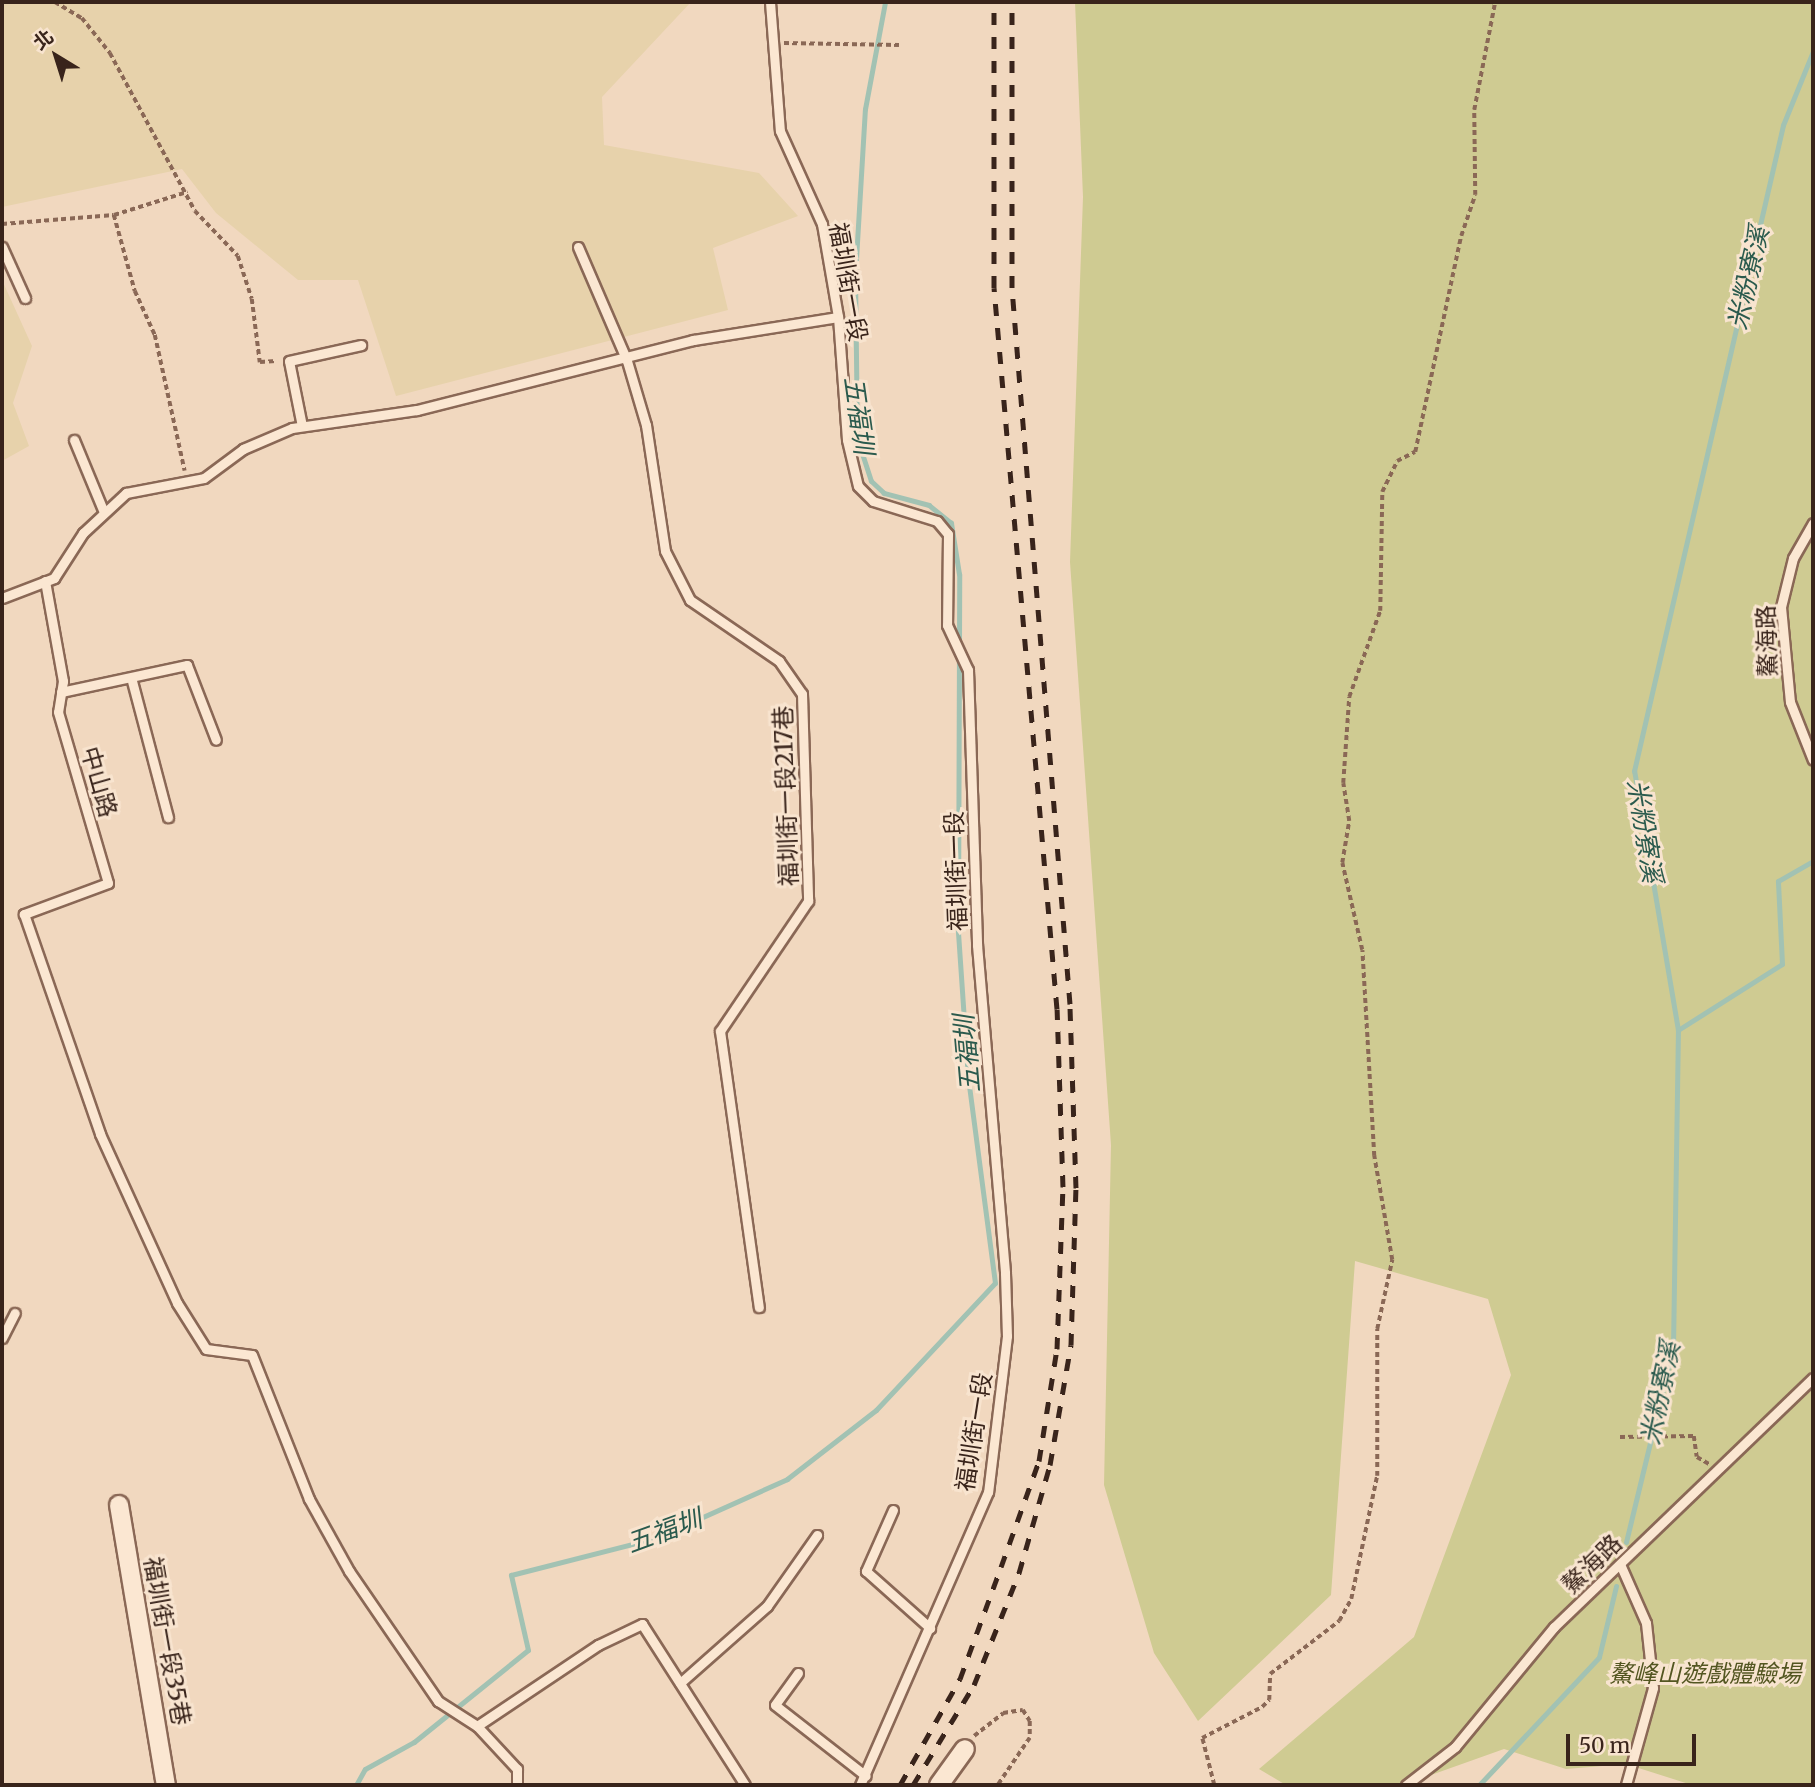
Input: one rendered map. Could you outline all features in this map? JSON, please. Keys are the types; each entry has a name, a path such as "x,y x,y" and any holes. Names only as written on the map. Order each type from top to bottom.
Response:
{"street":[{"name":"福圳街一段35巷","path":"119,1506 166,1785"},
{"path":"939,1785 965,1749"}],"lane":[{"name":"福圳街一段","path":"770,2 780,131 822,225 838,317 846,440 858,486 873,500 937,521 948,534 947,625 960,641 968,670 977,945 1007,1336 988,1492 860,1785"},
{"path":"2,247 25,298"},
{"name":"福圳街一段217巷","path":"578,247 627,360 646,425 665,551 690,600 779,661 802,694 808,901 720,1031 759,1307"},
{"path":"2,598 26,594 54,578 103,510 126,493 187,476 204,478 243,449 297,427 417,410 627,360 693,340 838,317"},
{"path":"297,427 289,361 361,345"},
{"path":"74,440 103,510"},
{"name":"鰲海路","path":"1813,523 1793,558 1781,607 1790,702 1813,760"},
{"name":"中山路","path":"45,581 61,692 58,712 108,883 24,914 100,1134 177,1303 206,1349 252,1355 309,1499 349,1571 438,1700 477,1726"},
{"path":"61,692 132,681 187,665 216,740"},
{"path":"132,681 168,817"},
{"path":"2,1338 15,1313"},
{"name":"鰲海路","path":"1406,1785 1455,1747 1554,1627 1813,1378"},
{"path":"893,1510 866,1571 930,1628"},
{"path":"680,1683 767,1606 817,1535"},
{"path":"1620,1564 1646,1623 1653,1688 1626,1785"},
{"path":"517,1785 517,1769 477,1726 598,1645 642,1624 745,1785"},
{"path":"798,1673 775,1705 866,1776"}],"path":[{"path":"55,2 82,18 110,53 195,211 238,256 252,299 260,362 289,361"},
{"path":"1214,1785 1202,1738 1262,1707 1269,1700 1270,1674 1339,1621 1351,1599 1377,1476 1377,1329 1392,1260 1374,1156 1362,950 1342,863 1349,821 1343,783 1348,709 1380,611 1382,492 1397,461 1415,452 1461,236 1475,195 1474,110 1495,2"},
{"path":"772,43 899,45"},
{"path":"2,224 114,215 187,192"},
{"path":"114,215 155,335 187,476"},
{"path":"1620,1437 1694,1436 1697,1457 1713,1466 1701,1485"},
{"path":"965,1749 1003,1713 1023,1710 1030,1738 998,1785"}],"shaded area":[{"path":"2,2 691,2 602,97 604,145 759,173 798,216 713,248 728,310 396,396 358,280 298,280 216,213 182,169 2,207"},
{"path":"2,280 32,346 13,403 29,446 2,461"}],"green space":[{"name":"鰲峰山遊戲體驗場","path":"1075,2 1813,2 1813,1785 1692,1785 1626,1764 1566,1769 1504,1749 1403,1785 1286,1785 1259,1769 1414,1637 1511,1375 1488,1299 1355,1261 1331,1595 1198,1721 1154,1653 1104,1485 1111,1145 1070,562 1083,197"}],"waterway":[{"name":"五福圳","path":"356,1785 365,1769 414,1742 528,1650 511,1575 656,1538 787,1479 876,1410 995,1283 968,1079 958,931 959,574 951,523 929,505 884,493 871,481 857,438 855,276 865,109 885,2"},
{"name":"米粉寮溪","path":"1626,1542 1673,1347 1678,1030 1634,771 1783,125 1813,51"},
{"path":"1678,1030 1782,964 1778,881 1813,861"},
{"name":"米粉寮溪","path":"1479,1785 1599,1657 1616,1586"}],"railway":[{"path":"900,1785 960,1679 1001,1567 1039,1461 1057,1349 1063,1187 1057,1009 994,288 994,2"},
{"path":"913,1785 974,1685 1019,1573 1050,1465 1071,1345 1076,1188 1070,1004 1012,288 1012,2"}]}
